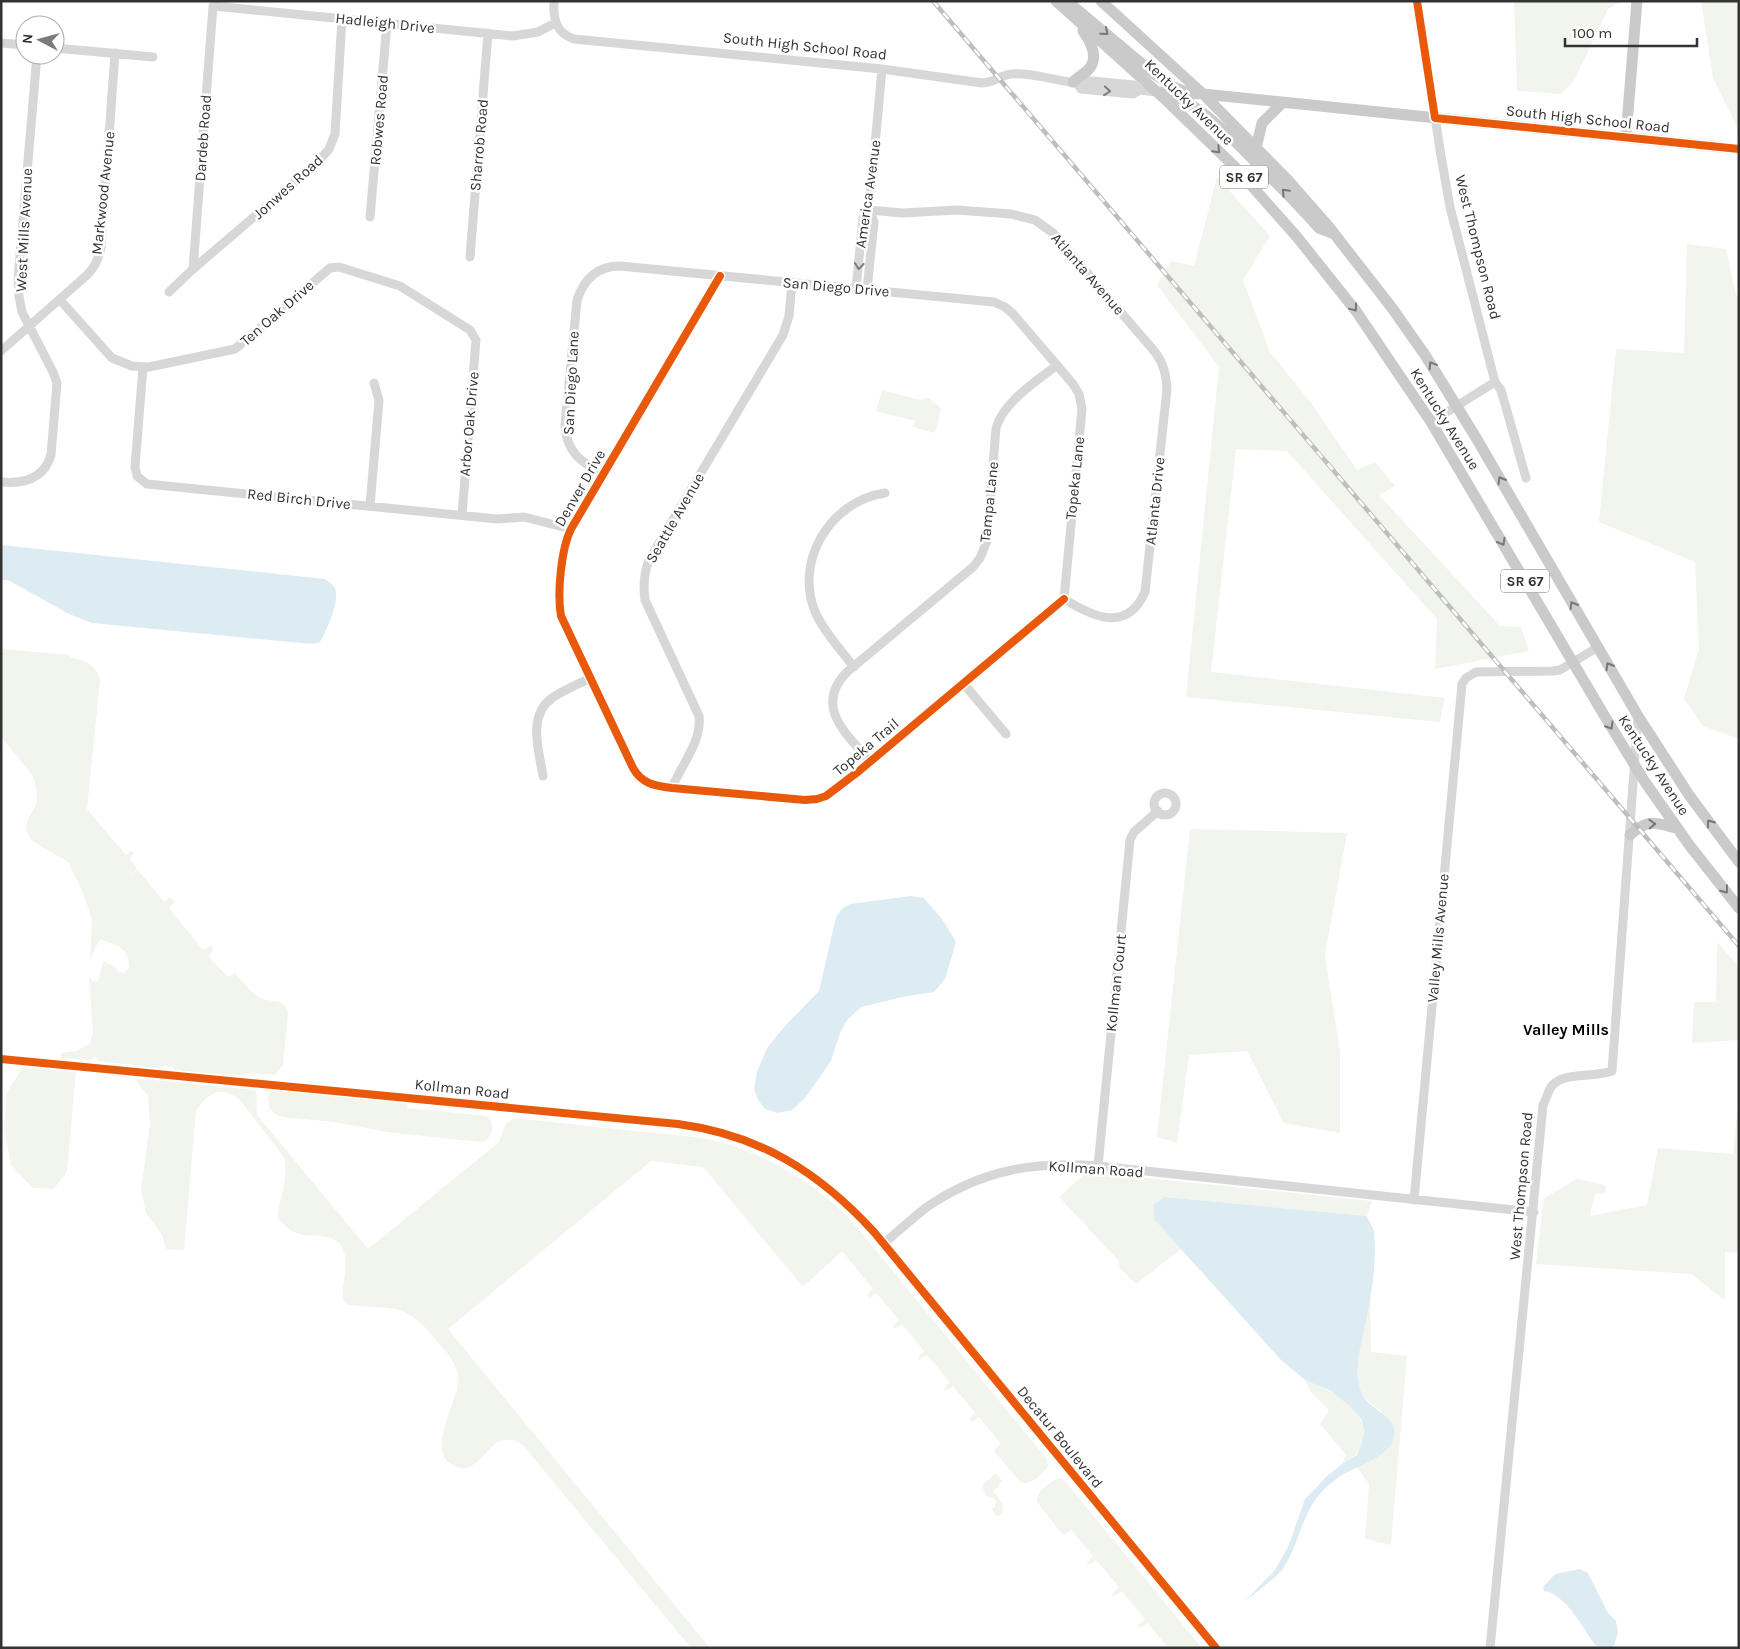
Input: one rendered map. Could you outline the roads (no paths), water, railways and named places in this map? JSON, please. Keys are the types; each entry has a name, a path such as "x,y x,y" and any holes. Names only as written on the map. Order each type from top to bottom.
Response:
{"main road":[{"name":"Kentucky Avenue","path":"1056,1 1157,92 1235,167 1297,237 1356,311 1431,422 1635,766 1677,828 1739,908"},
{"path":"1067,1 1154,74 1172,86 1197,94"},
{"name":"Kentucky Avenue","path":"1101,1 1286,178 1334,234 1420,347 1458,406 1638,716 1689,795 1739,862"},
{"path":"1626,136 1638,1"},
{"path":"1075,83 1080,74 1089,69 1094,52 1091,42 1076,20"},
{"name":"South High School Road","path":"1157,92 1197,94 1626,136 1739,149"},
{"path":"1171,93 1190,104 1218,126 1252,158 1319,228 1334,234"},
{"path":"1256,148 1262,123 1282,103"},
{"path":"1630,835 1638,828 1650,822 1677,828"}],"street":[{"path":"554,1 553,14 556,23"},
{"name":"West Thompson Road","path":"1418,1 1450,207 1495,382 1501,390 1526,478"},
{"name":"Hadleigh Drive","path":"212,6 521,35 545,30 556,23"},
{"name":"Dardeb Road","path":"193,269 212,6"},
{"name":"Jonwes Road","path":"169,292 193,269 318,162 330,149 335,134 342,19"},
{"name":"Robwes Road","path":"370,217 387,23"},
{"name":"South High School Road","path":"556,23 564,34 574,39 882,68 982,83 988,83 1012,74 1075,83 1081,89 1133,94 1140,90 1157,92"},
{"name":"Sharrob Road","path":"470,257 488,33"},
{"path":"1,43 15,44"},
{"path":"65,49 153,57"},
{"name":"Markwood Avenue","path":"1,351 30,328 94,268 100,253 116,53"},
{"name":"West Mills Avenue","path":"1,482 21,482 37,476 48,463 57,383 30,328 21,304 18,279 35,65"},
{"name":"America Avenue","path":"856,289 863,218 869,210 882,68"},
{"path":"867,290 874,222 869,210"},
{"name":"Atlanta Avenue","path":"869,210 902,213 957,210 1024,217 1042,224 1053,233 1155,352 1164,370"},
{"name":"San Diego Drive","path":"590,277 602,269 616,266 987,300 1001,304 1013,314 1057,365"},
{"name":"Ten Oak Drive","path":"60,300 109,355 124,364 143,367 235,349 332,267 339,267 398,286 473,333"},
{"name":"Denver Drive","path":"644,781 633,768 561,616 559,605 564,546 571,529 720,276"},
{"name":"San Diego Lane","path":"590,277 583,285 577,300 565,431 568,442 576,456 604,475"},
{"name":"Seattle Avenue","path":"672,788 698,736 699,716 645,600 646,570 649,560 782,335 789,316 792,283"},
{"name":"Arbor Oak Drive","path":"462,515 476,340 473,333"},
{"name":"Topeka Lane","path":"1057,365 1078,392 1082,409 1064,599"},
{"name":"Tampa Lane","path":"870,761 837,722 833,698 836,686 844,675 973,567 980,558 987,541 998,420 1010,404 1057,365"},
{"name":"Red Birch Drive","path":"143,367 135,467 137,476 143,482 500,519 524,517 571,529"},
{"name":"Atlanta Drive","path":"1064,599 1091,614 1107,618 1116,618 1127,613 1142,600 1146,588 1167,389 1164,370"},
{"path":"1431,422 1495,382"},
{"path":"370,506 379,400 374,383"},
{"path":"854,667 825,630 816,615 810,592 810,567 819,540 837,517 857,502 885,493"},
{"name":"Topeka Trail","path":"644,781 656,786 672,788 813,800 830,794 1064,599"},
{"path":"1572,662 1598,647"},
{"name":"Valley Mills Avenue","path":"1414,1200 1461,689 1466,678 1476,672 1551,672 1560,670 1572,662"},
{"path":"542,776 536,728 540,711 545,704 556,696 591,678"},
{"path":"964,683 1006,734"},
{"name":"West Thompson Road","path":"1490,1648 1543,1105 1552,1086 1558,1080 1567,1077 1603,1075 1612,1071 1638,716"},
{"name":"Kollman Court","path":"1098,1166 1130,840 1134,832 1158,811"},
{"name":"Kollman Road","path":"1,1059 668,1123 703,1129 728,1135 758,1146 804,1170 849,1205 883,1244 926,1208 958,1188 1012,1170 1040,1165 1098,1166 1534,1212"},
{"name":"Decatur Boulevard","path":"883,1244 1216,1648"}],"railway":[{"path":"933,1 1739,946"}],"district":[{"name":"Valley Mills","path":"1566,1029"}]}
